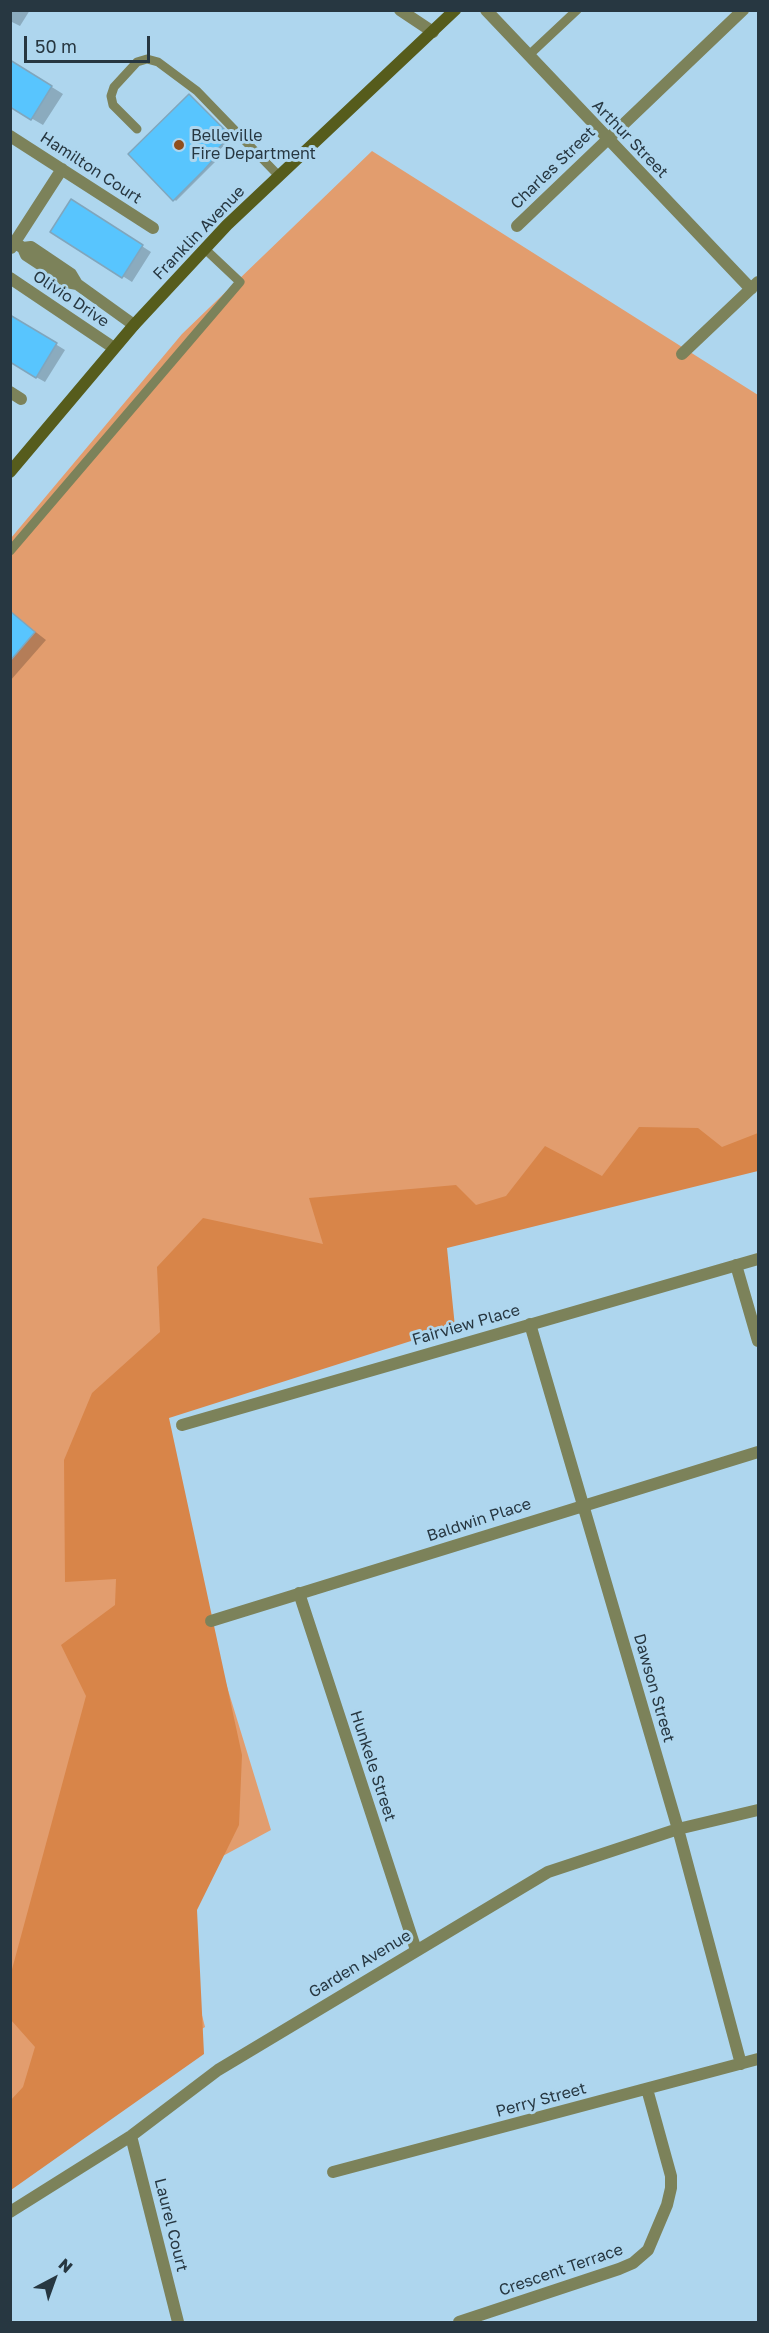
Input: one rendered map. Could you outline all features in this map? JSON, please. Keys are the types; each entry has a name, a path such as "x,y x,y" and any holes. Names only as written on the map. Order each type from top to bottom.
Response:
{"main road":[{"name":"Franklin Avenue","path":"10,472 134,325 205,249 279,176 456,10"}],"street":[{"path":"400,10 433,32"},
{"name":"Arthur Street","path":"486,10 607,139 755,286"},
{"name":"Charles Street","path":"517,226 743,10"},
{"name":"Hamilton Court","path":"10,136 153,228"},
{"path":"16,247 62,169"},
{"name":"Olivio Drive","path":"16,247 67,282 77,284 134,325"},
{"name":"Olivio Drive","path":"10,278 114,348"},
{"path":"681,354 755,286"},
{"name":"Fairview Place","path":"182,1425 759,1259"},
{"path":"736,1265 759,1341"},
{"name":"Dawson Street","path":"530,1324 678,1829 741,2064"},
{"name":"Baldwin Place","path":"211,1621 584,1504 759,1452"},
{"name":"Hunkele Street","path":"299,1593 416,1950"},
{"name":"Garden Avenue","path":"10,2212 131,2136 218,2070 548,1872 678,1829 759,1810"},
{"name":"Perry Street","path":"333,2172 759,2059"},
{"name":"Crescent Terrace","path":"459,2322 619,2269 633,2263 648,2250 668,2205 671,2188 670,2176 647,2089"},
{"name":"Laurel Court","path":"131,2136 178,2322"}],"lane":[{"path":"529,56 577,10"},
{"path":"137,129 113,105 111,96 114,87 137,62 147,59 158,62 197,91 279,176"},
{"path":"10,550 240,282 205,249"}],"shaded area":[{"path":"372,151 758,395 758,1151 414,1247 143,1413 271,1830 169,1885 205,2027 11,2149 11,538 182,334"},
{"path":"639,1127 698,1128 722,1147 758,1133 758,1171 447,1248 455,1327 169,1418 242,1755 239,1825 197,1910 204,2054 11,2190 10,2101 23,2087 35,2047 11,2020 11,1973 86,1696 61,1645 115,1605 116,1579 65,1582 64,1460 92,1393 160,1332 157,1267 203,1218 323,1244 309,1198 456,1185 476,1205 506,1196 545,1146 602,1176"}],"building":[{"path":"10,60 52,86 31,120 10,107"},
{"name":"Belleville Fire Department","path":"189,94 231,136 210,156 213,160 173,201 128,154"},
{"path":"71,199 143,245 122,278 50,232"},
{"path":"10,315 57,343 36,378 10,362"},
{"path":"10,611 35,632 10,661"}],"place":[{"name":"Belleville Fire Department","path":"179,145"}]}
